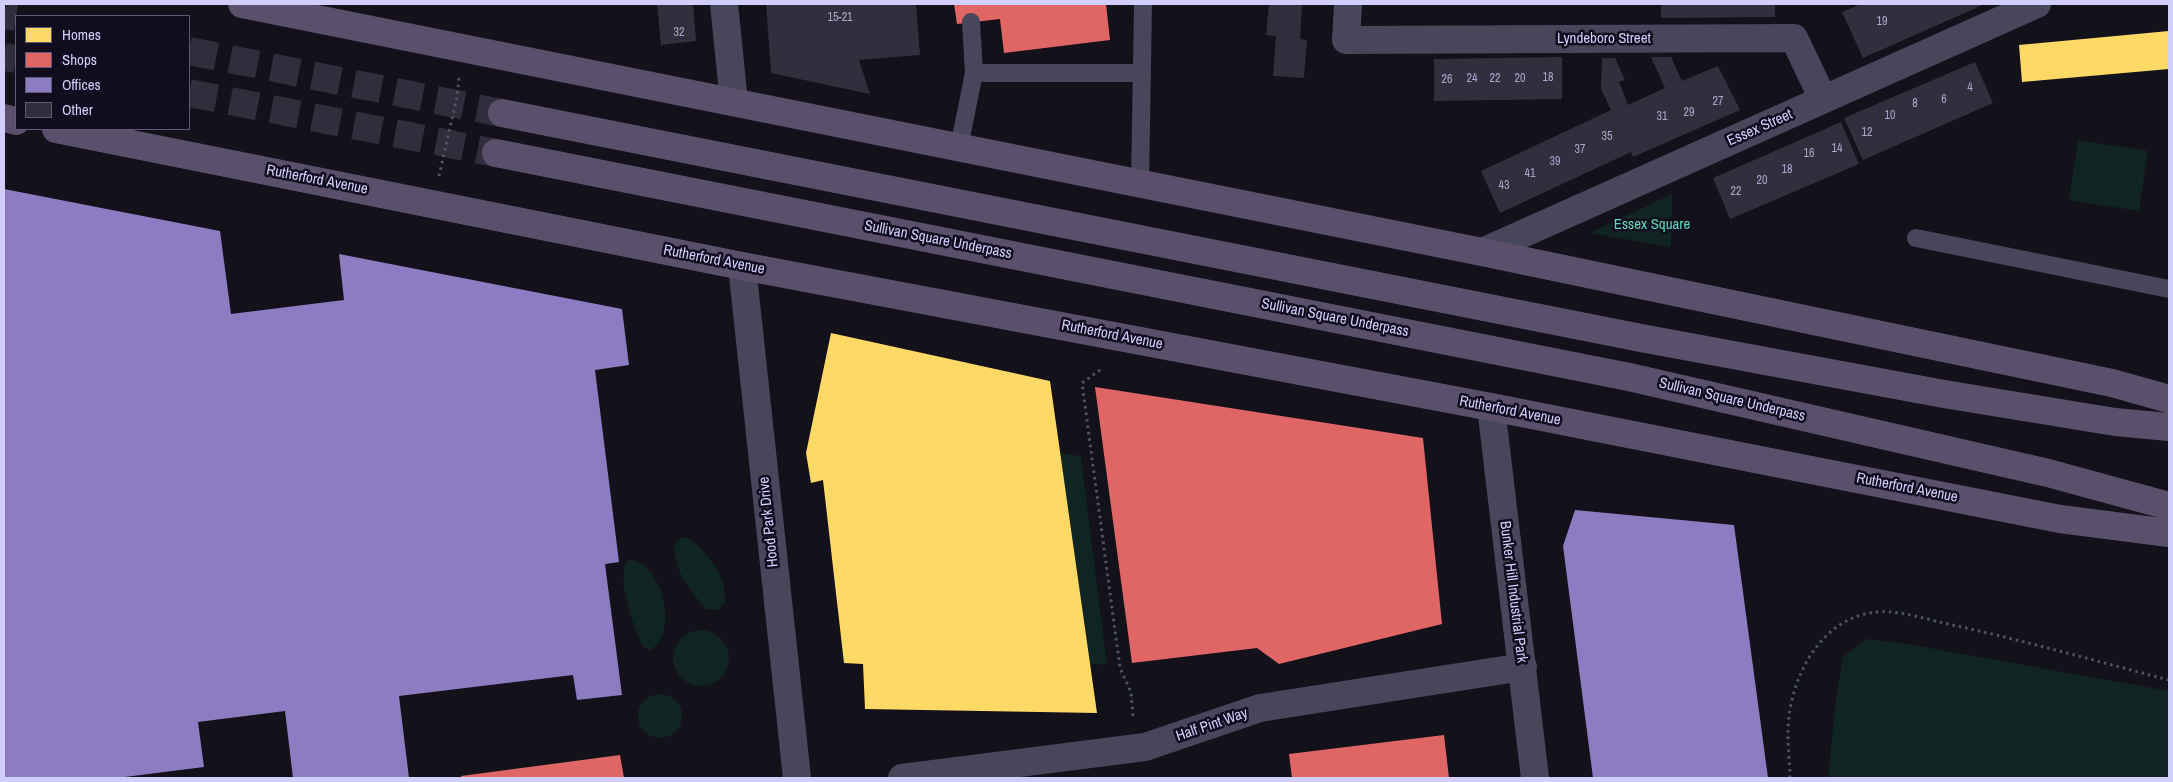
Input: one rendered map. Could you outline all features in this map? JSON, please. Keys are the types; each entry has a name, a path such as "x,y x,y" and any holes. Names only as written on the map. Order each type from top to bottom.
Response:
{"main road":[{"path":"242,4 1482,252 2112,383 2169,399"},
{"path":"502,113 1650,340 1944,394 2115,422 2169,427"},
{"name":"Rutherford Avenue","path":"61,130 742,266 1491,407 2060,518 2169,533"},
{"name":"Sullivan Square Underpass","path":"496,152 1629,377 2048,473 2169,506"}],"street":[{"path":"724,4 734,102"},
{"name":"Lyndeboro Street","path":"1348,4 1346,40 1794,38 1823,99"},
{"name":"Essex Street","path":"1482,252 2037,4"},
{"name":"Hood Park Drive","path":"742,266 797,778"},
{"name":"Bunker Hill Industrial Park","path":"1491,407 1535,778"},
{"name":"Half Pint Way","path":"902,778 1145,747 1260,708 1523,667"}],"lane":[{"path":"1140,184 1143,4"},
{"path":"959,147 974,73 971,22"},
{"path":"974,73 1142,73"},
{"path":"1916,238 2169,289"}],"path":[{"path":"432,175 440,176 457,97 460,68"},
{"path":"1100,370 1082,383 1120,668 1132,692 1134,726"},
{"path":"1790,778 1788,735 1792,699 1801,672 1819,644 1835,629 1858,616 1875,612 1894,612 1985,632 2169,680"}],"green space":[{"path":"2078,140 2148,151 2139,211 2069,200"},
{"name":"Essex Square","path":"1672,194 1671,247 1590,233"},
{"path":"1060,453 1081,456 1107,664 1090,665"},
{"path":"682,537 687,538 698,546 714,564 720,575 724,588 725,602 719,610 706,609 680,572 674,544"},
{"path":"630,559 642,564 651,573 659,585 663,600 665,614 664,629 659,641 651,650 644,648 641,643 626,600 624,575 625,565"},
{"path":"701,630 721,638 729,658 721,678 701,686 681,678 673,658 681,638"},
{"path":"1866,639 1907,644 2169,691 2169,778 1828,778 1836,698 1843,657"},
{"path":"664,694 676,700 681,707 681,725 676,732 669,737 656,738 648,735 641,728 638,712 641,704 648,697"}],"building: Homes":[{"path":"2169,31 2169,69 2022,82 2019,45"},
{"path":"831,333 1050,381 1097,713 865,709 863,664 844,663 823,480 811,483 806,453"}],"building: Shops":[{"path":"954,4 1106,4 1110,40 1004,53 1000,19 957,24"},
{"path":"1095,387 1423,438 1442,624 1279,664 1257,648 1132,663"},
{"path":"1444,735 1449,778 1292,778 1289,754"},
{"path":"620,755 624,778 461,778 461,776"}],"building: Offices":[{"path":"4,189 220,231 231,314 344,300 339,254 622,309 629,365 595,370 619,562 605,564 622,695 577,700 573,675 399,696 409,778 293,778 285,711 198,722 204,767 117,778 4,778"},
{"path":"1575,510 1734,525 1768,778 1593,778 1563,546"}],"building: Other":[{"path":"657,4 693,4 696,41 661,45"},
{"path":"766,4 916,4 920,55 859,60 870,94 771,73"},
{"path":"1269,4 1302,4 1300,39 1307,40 1304,78 1273,76 1276,36 1266,35"},
{"path":"1661,4 1775,4 1775,17 1661,18"},
{"path":"1861,4 1985,4 1863,58 1842,12"},
{"path":"1562,57 1562,99 1434,101 1434,59"},
{"path":"1651,57 1671,57 1682,81 1718,66 1740,110 1633,157 1631,152 1500,213 1481,171 1611,110 1601,89 1602,58 1615,58 1625,80 1619,82 1628,105 1665,88"},
{"path":"1975,62 1993,103 1863,160 1844,118"},
{"path":"1841,122 1859,164 1730,219 1713,178"}],"tunnel":[{"path":"4,15 15,17"},
{"path":"190,51 502,113"},
{"path":"4,57 15,59"},
{"path":"190,93 496,153"}]}
